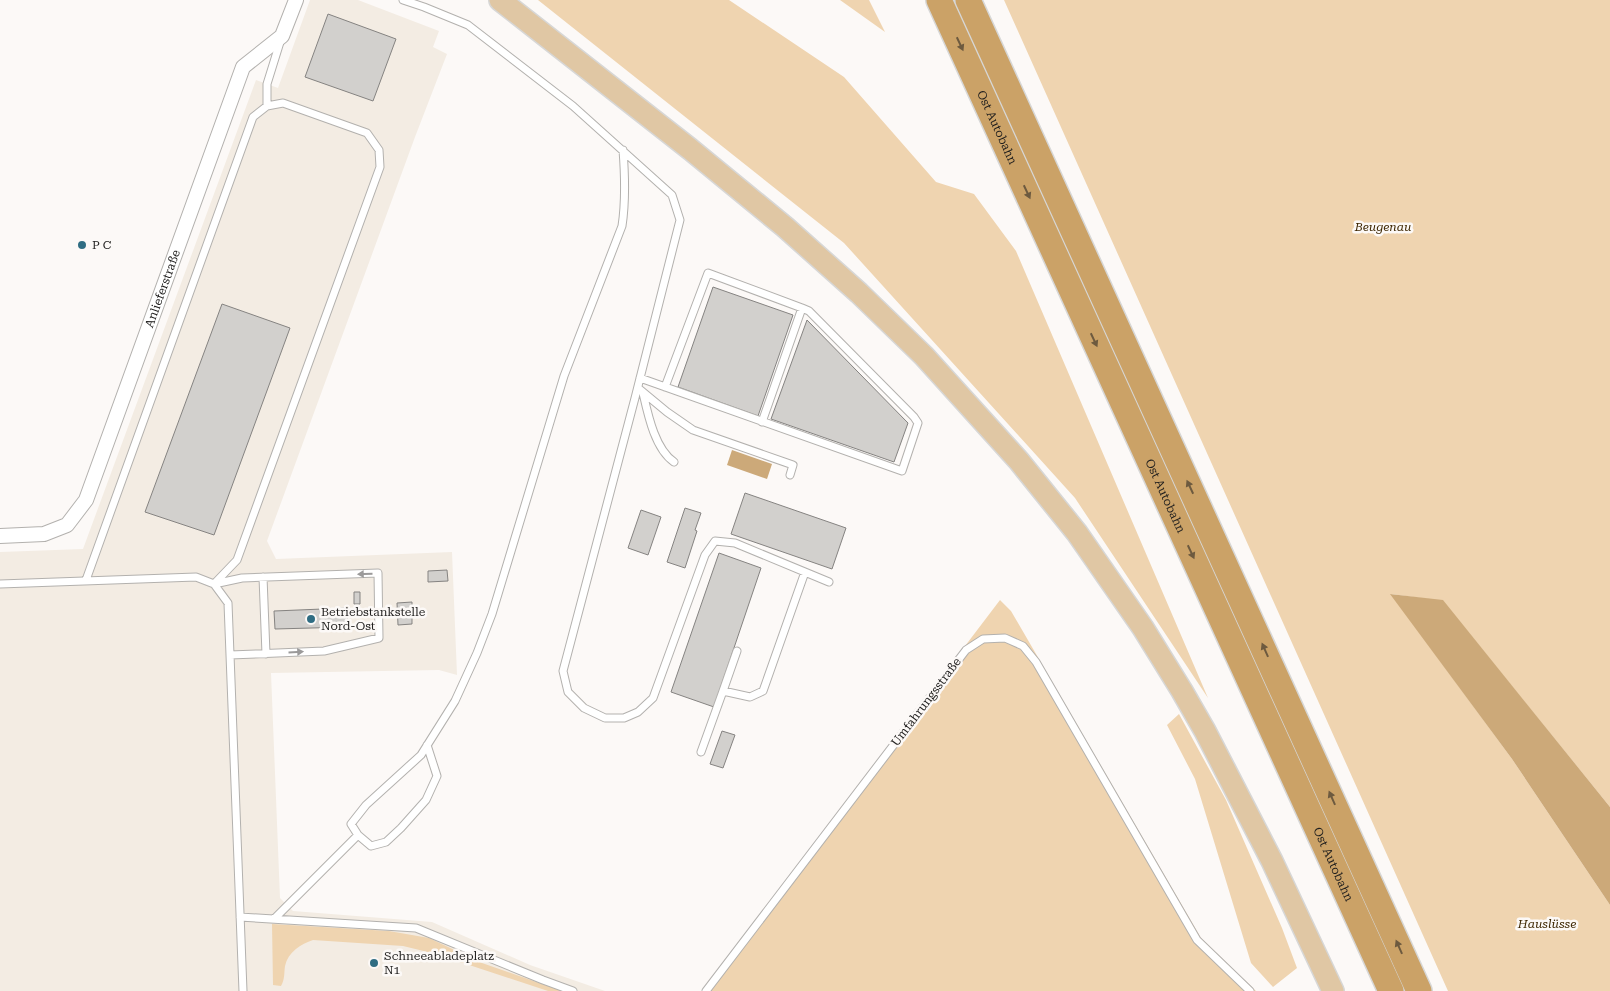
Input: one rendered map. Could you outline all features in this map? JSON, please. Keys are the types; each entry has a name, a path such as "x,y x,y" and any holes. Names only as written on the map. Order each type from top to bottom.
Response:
{"highway":[{"name":"Ost Autobahn","path":"939,0 1390,991"},
{"name":"Ost Autobahn","path":"968,0 1419,991"}],"main road":[{"path":"500,0 690,149 785,227 859,293 924,356 1019,461 1077,533 1143,628 1206,731 1272,861 1333,991"}],"street":[{"path":"282,36 296,0"},
{"name":"Anlieferstraße","path":"0,536 44,534 68,525 86,500 243,67 282,36"}],"lane":[{"path":"404,0 468,25 573,106 672,195 680,220 640,378 640,390 563,671 568,692 584,708 605,718 624,718 638,712 653,698 706,555 715,541 735,543 829,582"},
{"path":"267,106 267,84 282,36"},
{"path":"86,580 253,117 267,106 283,104 367,133 379,150 380,167 237,560 214,584"},
{"path":"427,745 437,776 426,800 386,842 371,846 358,835 351,824 366,806 421,755 427,745 455,701 483,637 564,376 622,226 626,206 623,150"},
{"path":"640,378 762,422 902,471 918,423 809,311 708,273 665,387"},
{"path":"762,422 802,308"},
{"path":"640,390 661,450 674,462"},
{"path":"640,390 693,430 793,465 790,475"},
{"path":"723,691 750,697 763,691 805,572"},
{"path":"214,584 242,578 378,573 379,638 324,651 230,655"},
{"path":"0,584 196,577 214,584 228,603 243,991"},
{"path":"263,578 266,654"},
{"name":"Umfahrungsstraße","path":"706,991 966,650 983,639 1006,638 1023,646 1036,662 1197,940 1250,991"},
{"path":"701,752 737,651"},
{"path":"274,919 358,835"},
{"path":"240,917 416,928 573,991"}],"shaded area":[{"path":"310,0 358,0 439,31 433,47 447,54 267,541 276,559 452,552 457,675 439,670 271,673 280,898 293,911 432,922 530,965 605,991 0,991 0,552 83,549 256,80 278,88"},
{"path":"732,450 772,464 767,479 727,465"},
{"path":"1390,594 1443,600 1610,807 1610,905 1512,759"}],"green space":[{"path":"538,0 729,0 844,77 936,182 974,194 1016,251 1208,698 1075,498 844,243"},
{"path":"840,0 869,0 885,32"},
{"name":"Beugenau","path":"1004,0 1610,0 1610,807 1443,601 1391,594 1512,759 1610,905 1610,991 1448,991"},
{"path":"1000,600 1011,611 1201,938 1256,991 703,991"},
{"path":"1179,714 1226,800 1282,928 1297,968 1273,987 1251,963 1195,779 1167,725"},
{"path":"272,924 389,931 429,938 482,963 562,991 548,991 436,954 403,946 313,940 300,946 292,953 285,966 281,986 273,985"}],"building":[{"path":"328,14 396,39 373,101 305,77"},
{"path":"713,287 793,315 758,416 678,387"},
{"path":"222,304 290,328 214,535 145,512"},
{"path":"807,320 908,423 894,462 771,419"},
{"path":"745,493 846,528 832,569 731,534"},
{"path":"685,508 701,513 685,568 667,562"},
{"path":"641,510 661,517 648,555 628,548"},
{"path":"719,553 761,568 714,707 671,692"},
{"path":"447,570 448,581 428,582 428,571"},
{"path":"354,592 360,592 360,604 354,604"},
{"path":"412,602 412,624 398,625 397,603"},
{"name":"Betriebstankstelle Nord-Ost","path":"347,608 348,627 275,629 274,611"},
{"path":"722,731 735,735 723,768 710,764"}],"place":[{"name":"P C","path":"82,245"},
{"name":"Betriebstankstelle Nord-Ost","path":"311,619"},
{"name":"Schneeabladeplatz N1","path":"374,963"}],"park label":[{"name":"Hauslüsse","path":"1547,924"}]}
